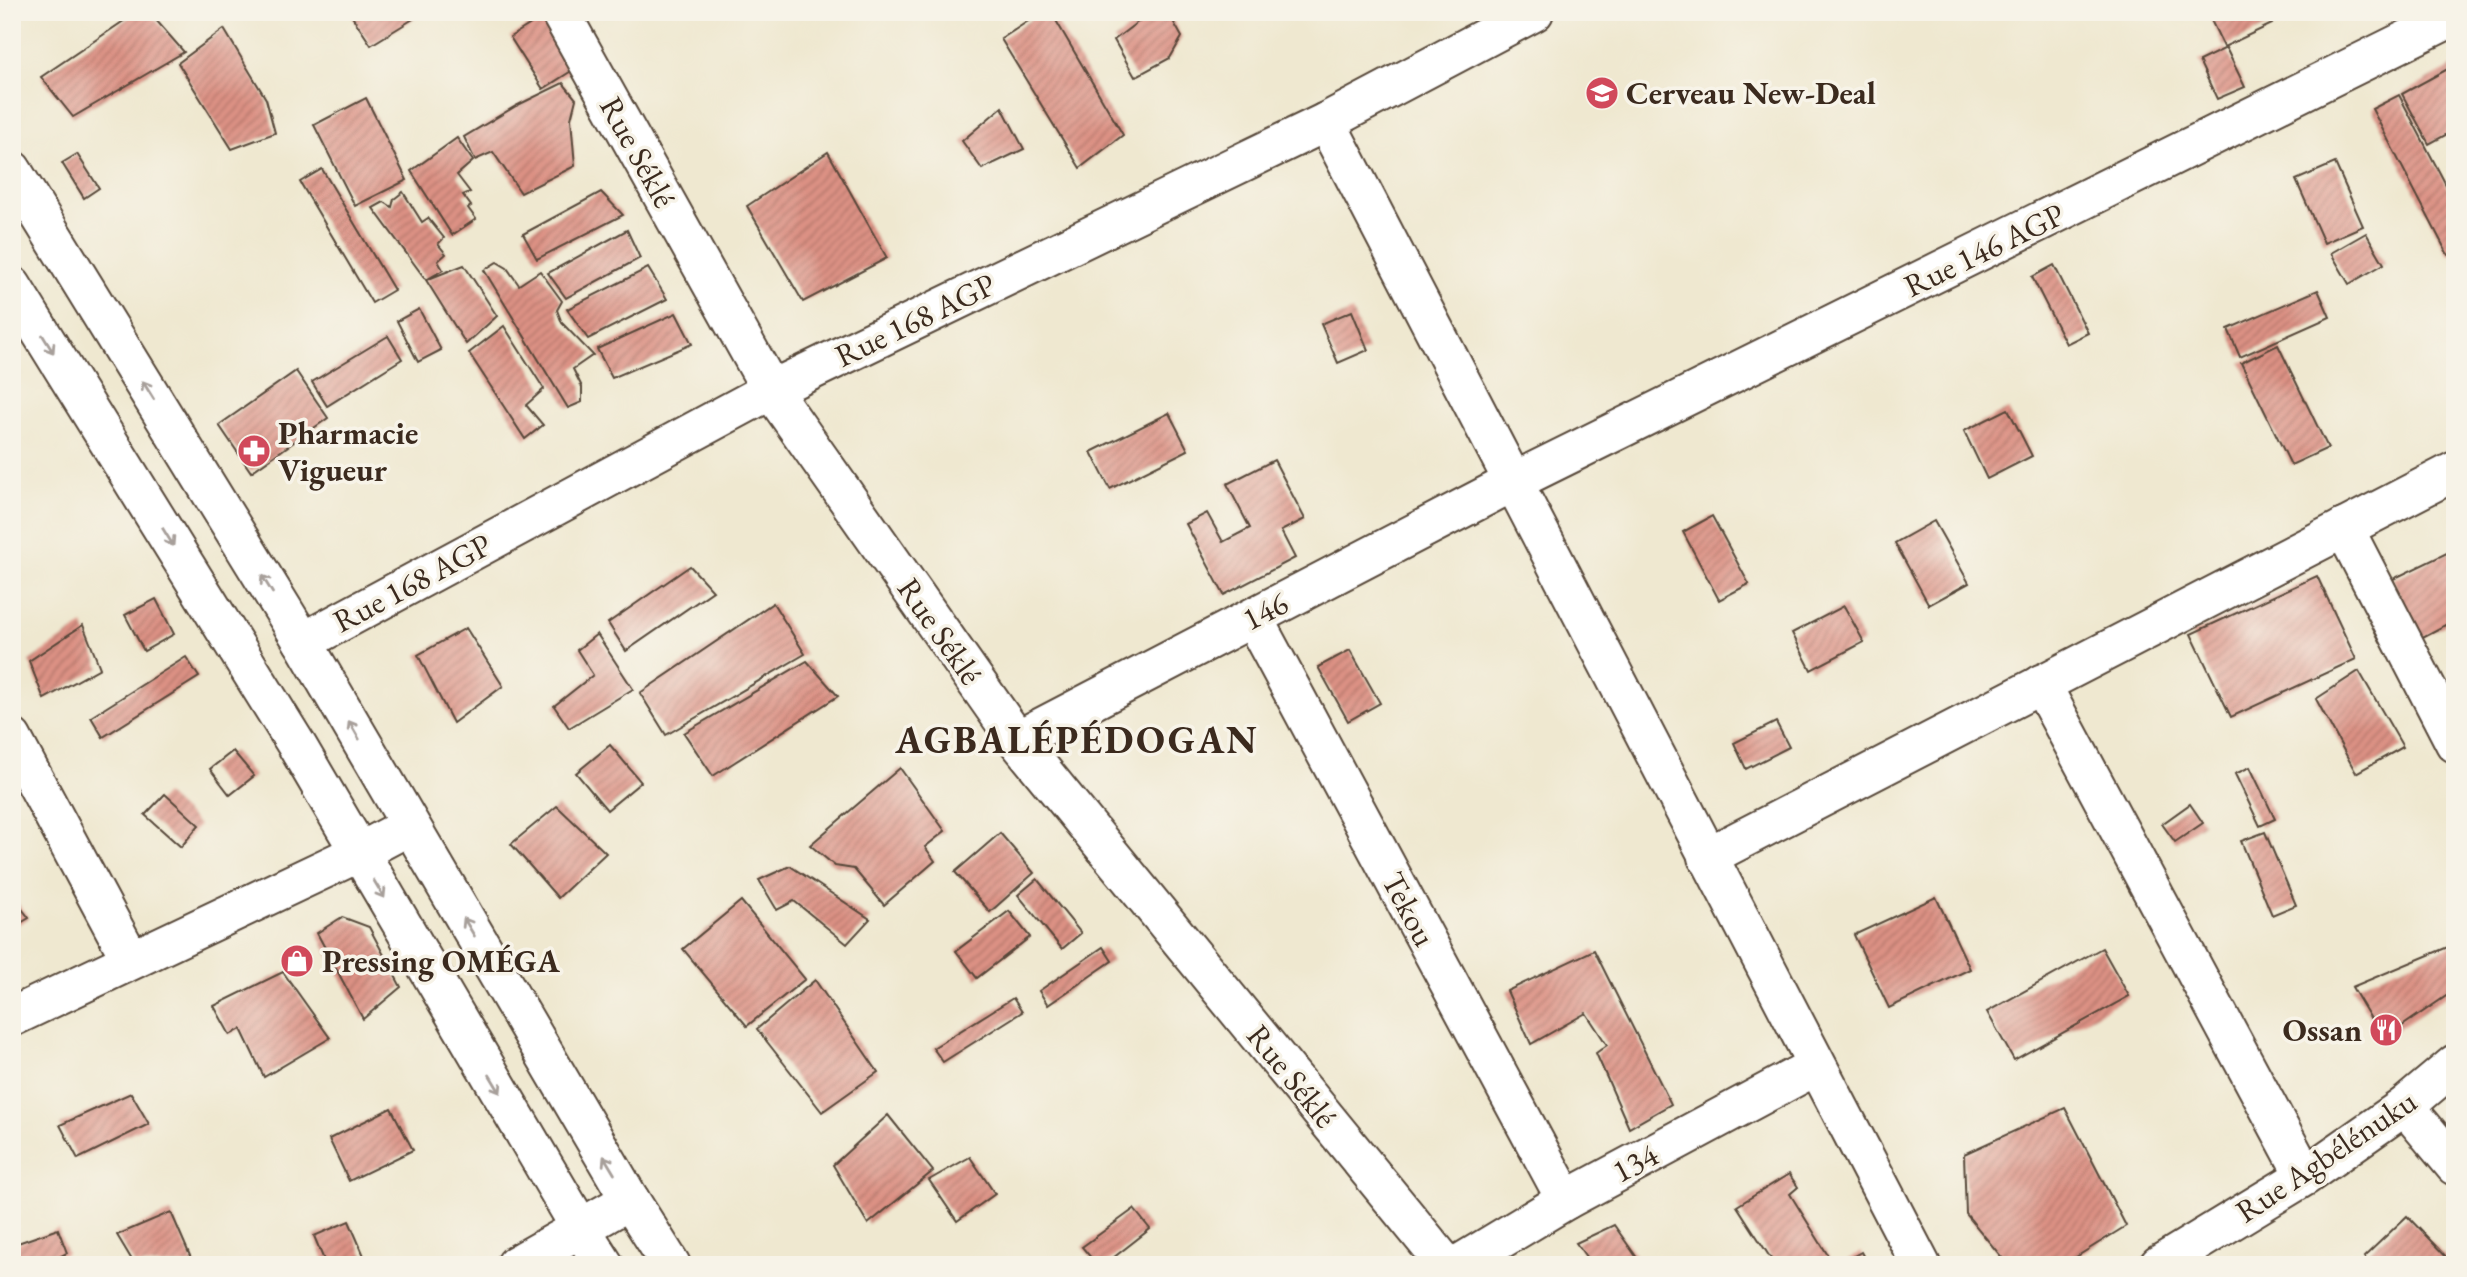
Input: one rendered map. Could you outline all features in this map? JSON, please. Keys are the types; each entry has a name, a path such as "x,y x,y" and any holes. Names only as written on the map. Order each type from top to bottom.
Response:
{"street":[{"name":"Rue Séklé","path":"561,12 771,390 1017,740 1447,1265"},
{"name":"Rue 168 AGP","path":"303,642 771,390 1326,122 1534,12"},
{"name":"Rue 146 AGP","path":"1513,482 2455,16"},
{"path":"1326,122 1921,1265"},
{"path":"12,170 303,642 409,826 671,1265"},
{"path":"12,286 296,744 604,1265"},
{"path":"1707,856 2455,471"},
{"name":"146","path":"1017,740 1513,482"},
{"path":"2344,528 2455,743"},
{"name":"Tekou","path":"1253,618 1566,1200"},
{"path":"2041,684 2305,1176"},
{"path":"12,738 131,960"},
{"path":"12,1017 358,853 409,826"},
{"name":"Rue Agbélénuku","path":"2159,1265 2305,1176 2405,1106 2455,1064"},
{"name":"134","path":"1458,1265 1566,1200 1816,1066"},
{"path":"2405,1106 2455,1166"},
{"path":"516,1265 630,1200"}],"building":[{"path":"137,12 149,12 184,52 73,117 41,77"},
{"path":"349,12 416,12 418,16 371,45"},
{"path":"1042,12 1051,12 1123,135 1080,168 1001,39"},
{"path":"1151,12 1168,12 1182,37 1170,58 1135,77 1114,40"},
{"path":"2207,12 2267,12 2272,24 2224,47"},
{"path":"542,17 576,68 543,89 510,37"},
{"path":"224,29 266,99 275,133 232,149 178,63"},
{"path":"2226,48 2245,87 2217,99 2199,61"},
{"path":"2455,65 2455,130 2429,144 2402,94"},
{"path":"563,83 576,99 571,119 575,166 521,193 493,152 475,160 464,137 516,106"},
{"path":"2399,95 2455,202 2455,252 2448,255 2372,109"},
{"path":"366,98 407,180 355,206 314,125"},
{"path":"1002,107 1024,149 982,169 962,141"},
{"path":"457,138 473,161 457,175 470,192 463,195 476,219 452,235 411,171"},
{"path":"828,152 887,258 803,302 747,206"},
{"path":"77,154 99,188 84,198 62,163"},
{"path":"2335,163 2363,226 2324,243 2296,180"},
{"path":"322,169 394,290 372,303 300,182"},
{"path":"403,192 422,222 428,218 444,238 438,244 446,254 438,261 443,270 426,280 373,208 384,202 392,207 394,199"},
{"path":"601,192 623,215 537,259 523,234"},
{"path":"627,230 640,258 566,298 548,273"},
{"path":"2366,233 2384,264 2349,284 2331,253"},
{"path":"497,262 507,268 519,285 540,271 562,301 557,310 562,323 593,355 573,369 582,387 582,402 568,408 484,270"},
{"path":"464,265 497,316 466,344 426,280"},
{"path":"2054,265 2088,333 2066,344 2032,277"},
{"path":"648,268 667,299 588,339 567,309"},
{"path":"2318,290 2330,317 2240,357 2228,329"},
{"path":"419,309 441,350 418,362 397,321"},
{"path":"1352,311 1368,350 1338,363 1321,324"},
{"path":"676,313 692,344 612,378 597,349"},
{"path":"504,326 544,389 526,405 543,425 525,439 469,353"},
{"path":"388,336 402,359 327,406 312,382"},
{"path":"2278,345 2328,448 2291,465 2241,363"},
{"path":"296,371 328,418 251,472 219,425"},
{"path":"2008,409 2032,456 1987,479 1964,431"},
{"path":"1169,413 1188,450 1110,489 1091,452"},
{"path":"1274,460 1305,519 1281,531 1295,558 1224,595 1186,524 1207,513 1223,542 1250,528 1227,484"},
{"path":"1712,516 1749,584 1719,600 1683,532"},
{"path":"1934,521 1969,583 1929,605 1895,543"},
{"path":"2455,549 2455,620 2417,640 2393,579"},
{"path":"690,566 713,591 626,651 608,623"},
{"path":"2317,576 2356,659 2231,717 2191,634"},
{"path":"156,599 174,634 144,651 125,615"},
{"path":"773,603 805,654 666,735 640,693"},
{"path":"1844,606 1864,642 1811,670 1792,633"},
{"path":"83,625 100,668 44,699 29,661"},
{"path":"466,628 503,686 453,723 418,655"},
{"path":"597,634 633,689 569,728 554,706 593,675 577,650"},
{"path":"1350,650 1380,703 1348,721 1318,667"},
{"path":"186,657 199,677 103,737 91,717"},
{"path":"807,661 838,696 713,776 684,733"},
{"path":"2359,671 2403,747 2356,773 2316,699"},
{"path":"1776,722 1789,747 1746,769 1734,743"},
{"path":"610,745 641,782 607,810 576,773"},
{"path":"233,751 254,776 230,795 210,769"},
{"path":"2250,767 2275,819 2260,826 2235,774"},
{"path":"900,768 945,831 925,847 935,861 884,905 854,869 835,866 810,845"},
{"path":"165,794 199,825 181,847 145,815"},
{"path":"2190,804 2203,823 2175,842 2162,824"},
{"path":"557,806 606,853 558,898 511,844"},
{"path":"2265,832 2296,905 2272,915 2241,841"},
{"path":"1000,833 1034,873 990,912 955,872"},
{"path":"790,866 870,919 847,944 794,901 777,910 759,880"},
{"path":"1037,879 1081,933 1062,949 1018,895"},
{"path":"12,896 29,918 12,928"},
{"path":"1936,897 1970,969 1889,1008 1854,935"},
{"path":"741,901 805,979 747,1026 683,949"},
{"path":"1009,911 1030,937 977,978 956,951"},
{"path":"342,917 369,927 401,987 363,1019 317,933"},
{"path":"2455,944 2455,990 2383,1039 2352,987"},
{"path":"1103,947 1112,961 1048,1005 1039,991"},
{"path":"2102,948 2129,996 2014,1060 1987,1012"},
{"path":"1594,950 1671,1104 1629,1128 1596,1053 1607,1045 1586,1013 1531,1044 1507,991"},
{"path":"283,972 330,1038 264,1077 241,1029 230,1035 214,1006"},
{"path":"815,980 878,1072 822,1112 757,1029"},
{"path":"1013,998 1022,1012 943,1062 933,1048"},
{"path":"131,1093 149,1124 78,1159 60,1125"},
{"path":"391,1108 413,1150 349,1181 329,1139"},
{"path":"2065,1108 2126,1226 2063,1265 2008,1265 1966,1214 1964,1154"},
{"path":"888,1115 933,1171 868,1224 833,1165"},
{"path":"970,1157 995,1194 957,1221 929,1180"},
{"path":"1789,1174 1798,1187 1790,1194 1829,1257 1818,1265 1775,1265 1737,1206"},
{"path":"1134,1209 1150,1229 1104,1265 1097,1265 1082,1247"},
{"path":"171,1212 194,1265 135,1265 117,1235"},
{"path":"2407,1216 2454,1265 2371,1265 2364,1257"},
{"path":"349,1221 368,1265 326,1265 314,1236"},
{"path":"1614,1225 1642,1265 1592,1265 1576,1243"},
{"path":"58,1229 67,1253 44,1265 12,1265 12,1245"},
{"path":"1861,1252 1868,1265 1838,1265"}],"place":[{"name":"Cerveau New-Deal","path":"1602,93"},
{"name":"Pharmacie Vigueur","path":"254,451"},
{"name":"Pressing OMÉGA","path":"297,961"},
{"name":"Ossan","path":"2386,1030"}],"district":[{"name":"AGBALÉPÉDOGAN","path":"1077,740"}]}
